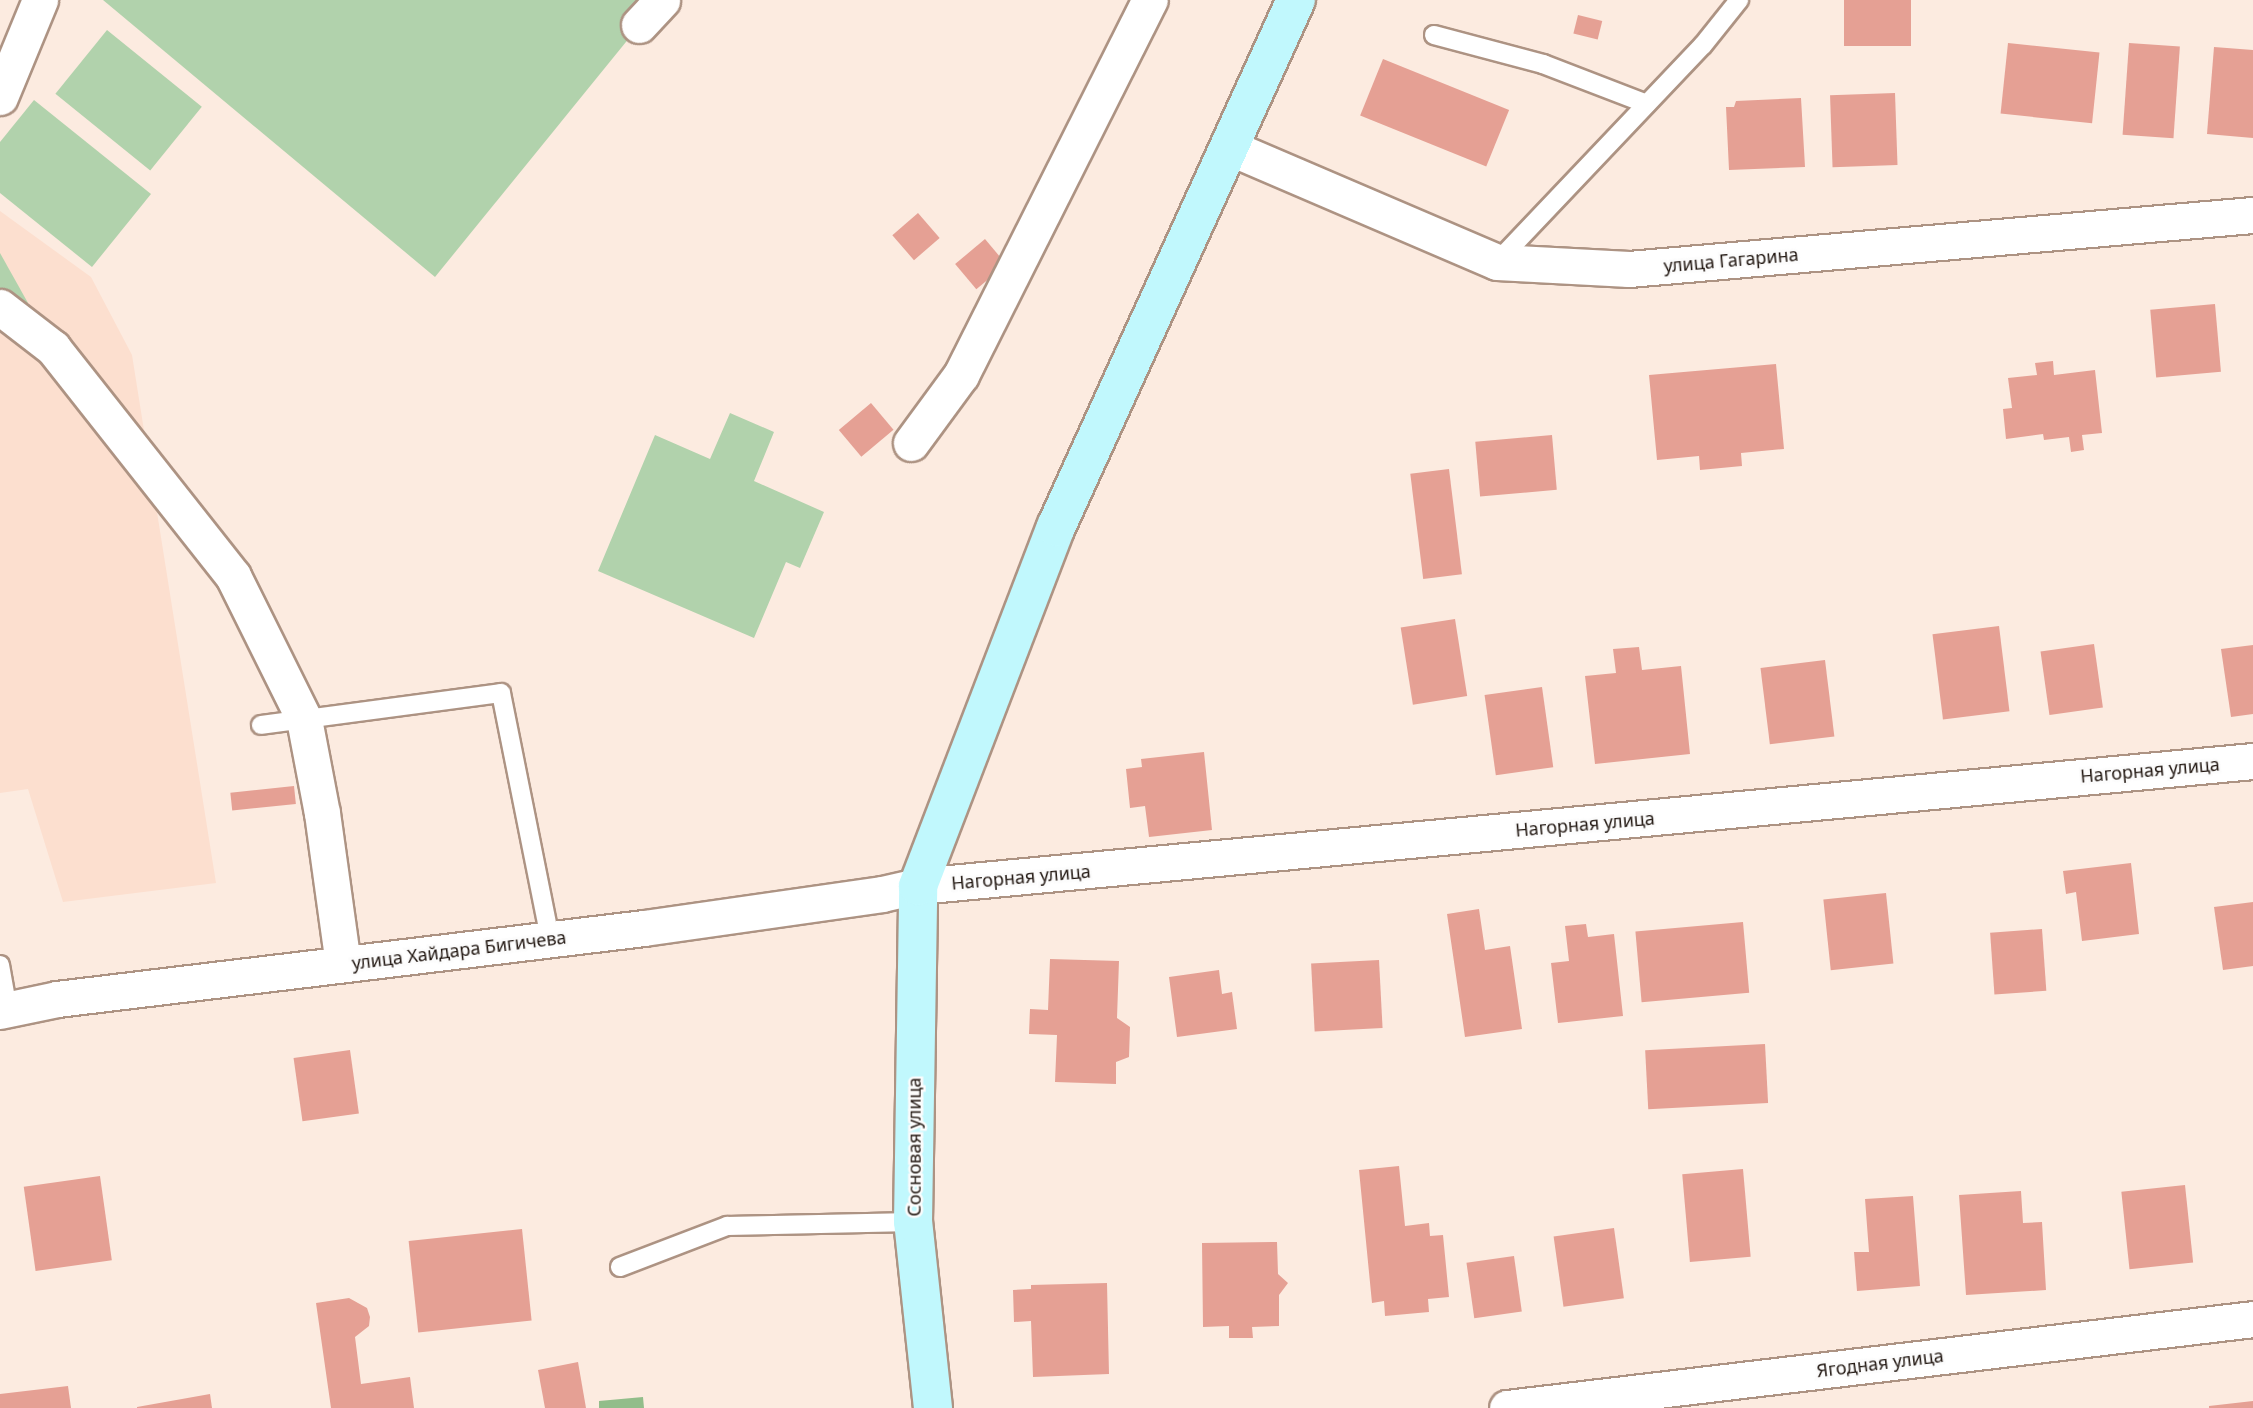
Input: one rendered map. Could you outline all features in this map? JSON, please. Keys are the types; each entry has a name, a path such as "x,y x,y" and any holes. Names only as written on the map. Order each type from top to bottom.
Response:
{"street":[{"path":"0,97 40,0"},
{"path":"911,443 961,375 1150,0"},
{"path":"918,886 1056,527 1231,148 1296,0"},
{"name":"улица Гагарина","path":"1231,148 1497,262 1629,269 2253,215"},
{"path":"0,307 53,348 233,576 304,719 322,813 343,964"},
{"name":"Нагорная улица","path":"918,886 2253,761"},
{"name":"улица Хайдара Бигичева","path":"4,1010 57,999 550,939 882,894 918,886"},
{"name":"Сосновая улица","path":"918,886 914,1222 933,1408"},
{"name":"Ягодная улица","path":"1507,1408 2253,1319"}],"lane":[{"path":"1497,262 1703,45 1739,0"},
{"path":"1434,35 1543,64 1647,104"},
{"path":"261,724 501,693 550,939"},
{"path":"0,965 4,1010"},
{"path":"620,1267 727,1226 914,1222"}],"shaded area":[{"path":"0,211 91,277 132,355 216,883 63,902 28,789 0,793"}],"green space":[{"path":"103,0 660,0 435,277"},
{"path":"107,30 202,107 150,171 55,94"},
{"path":"34,100 151,194 92,267 0,193 0,142"},
{"path":"0,253 28,303 0,318"},
{"path":"730,413 774,432 754,481 824,512 800,568 786,562 754,638 598,571 655,435 710,459"},
{"path":"643,1397 644,1408 599,1408 599,1401"}],"building":[{"path":"1844,0 1911,0 1911,46 1844,46"},
{"path":"1578,15 1602,21 1598,39 1573,33"},
{"path":"2008,43 2099,53 2092,123 2001,114"},
{"path":"2129,43 2180,47 2173,138 2123,135"},
{"path":"2214,47 2253,50 2253,138 2207,134"},
{"path":"1383,59 1509,110 1486,167 1360,116"},
{"path":"1895,93 1898,165 1833,167 1830,95"},
{"path":"1801,98 1805,167 1729,170 1726,107 1734,107 1736,101"},
{"path":"918,213 940,238 914,260 892,235"},
{"path":"985,239 1006,264 976,289 955,264"},
{"path":"2215,304 2221,372 2156,377 2150,310"},
{"path":"2053,361 2054,375 2095,370 2102,433 2082,435 2084,450 2071,452 2069,437 2044,440 2043,434 2006,439 2003,409 2012,408 2008,378 2037,375 2035,363"},
{"path":"1776,364 1784,449 1741,453 1742,466 1700,470 1699,456 1657,460 1649,375"},
{"path":"871,403 893,430 861,457 839,430"},
{"path":"1552,435 1557,490 1480,497 1475,442"},
{"path":"1449,469 1462,574 1423,579 1410,474"},
{"path":"1455,619 1467,696 1413,705 1401,628"},
{"path":"1999,626 2009,711 1943,720 1932,634"},
{"path":"2094,644 2103,707 2049,715 2041,652"},
{"path":"2253,645 2253,714 2231,717 2221,649"},
{"path":"1639,647 1642,670 1681,666 1690,754 1595,764 1585,676 1616,673 1613,649"},
{"path":"1825,660 1834,736 1770,744 1760,668"},
{"path":"1542,687 1553,767 1496,775 1485,695"},
{"path":"1204,752 1212,830 1149,837 1145,806 1130,808 1126,769 1142,767 1141,759"},
{"path":"294,786 296,804 232,811 230,793"},
{"path":"2131,863 2139,934 2082,941 2076,892 2066,894 2063,871"},
{"path":"1886,893 1893,964 1831,970 1823,900"},
{"path":"2253,902 2253,966 2223,970 2214,907"},
{"path":"1479,909 1485,950 1510,946 1522,1029 1465,1037 1447,914"},
{"path":"1743,922 1749,993 1642,1002 1635,931"},
{"path":"1586,924 1588,937 1614,934 1623,1016 1558,1023 1551,963 1569,961 1565,926"},
{"path":"2042,929 2046,991 1994,994 1990,933"},
{"path":"1050,959 1119,961 1117,1018 1130,1027 1129,1057 1116,1062 1116,1084 1055,1082 1057,1035 1029,1034 1030,1009 1048,1010"},
{"path":"1379,960 1383,1028 1315,1031 1311,964"},
{"path":"1219,970 1222,994 1232,992 1237,1029 1177,1037 1169,977"},
{"path":"1765,1044 1768,1103 1648,1109 1645,1050"},
{"path":"350,1050 359,1113 302,1121 294,1058"},
{"path":"1399,1166 1405,1226 1429,1223 1430,1236 1443,1235 1449,1297 1428,1299 1429,1312 1385,1316 1384,1301 1372,1303 1359,1170"},
{"path":"1743,1169 1751,1257 1690,1262 1682,1174"},
{"path":"100,1176 112,1260 36,1271 24,1187"},
{"path":"2185,1185 2193,1263 2130,1269 2121,1192"},
{"path":"2021,1191 2023,1223 2042,1222 2046,1290 1966,1295 1959,1195"},
{"path":"1913,1196 1920,1286 1857,1291 1854,1252 1869,1252 1865,1199"},
{"path":"1614,1228 1624,1298 1563,1307 1554,1236"},
{"path":"522,1229 532,1320 418,1332 409,1241"},
{"path":"1277,1242 1278,1274 1288,1283 1279,1295 1279,1326 1252,1327 1253,1338 1229,1338 1229,1326 1203,1327 1202,1243"},
{"path":"1514,1256 1522,1311 1474,1318 1466,1263"},
{"path":"1107,1283 1109,1374 1033,1377 1031,1321 1014,1322 1013,1290 1031,1289 1031,1285"},
{"path":"349,1298 367,1308 370,1317 369,1326 355,1337 361,1384 410,1377 414,1408 331,1408 316,1303"},
{"path":"578,1362 586,1408 545,1408 538,1370"},
{"path":"68,1386 71,1408 0,1408 0,1394"},
{"path":"210,1394 212,1408 137,1408 137,1407"},
{"path":"2253,1401 2253,1408 2209,1408 2209,1406"}]}
